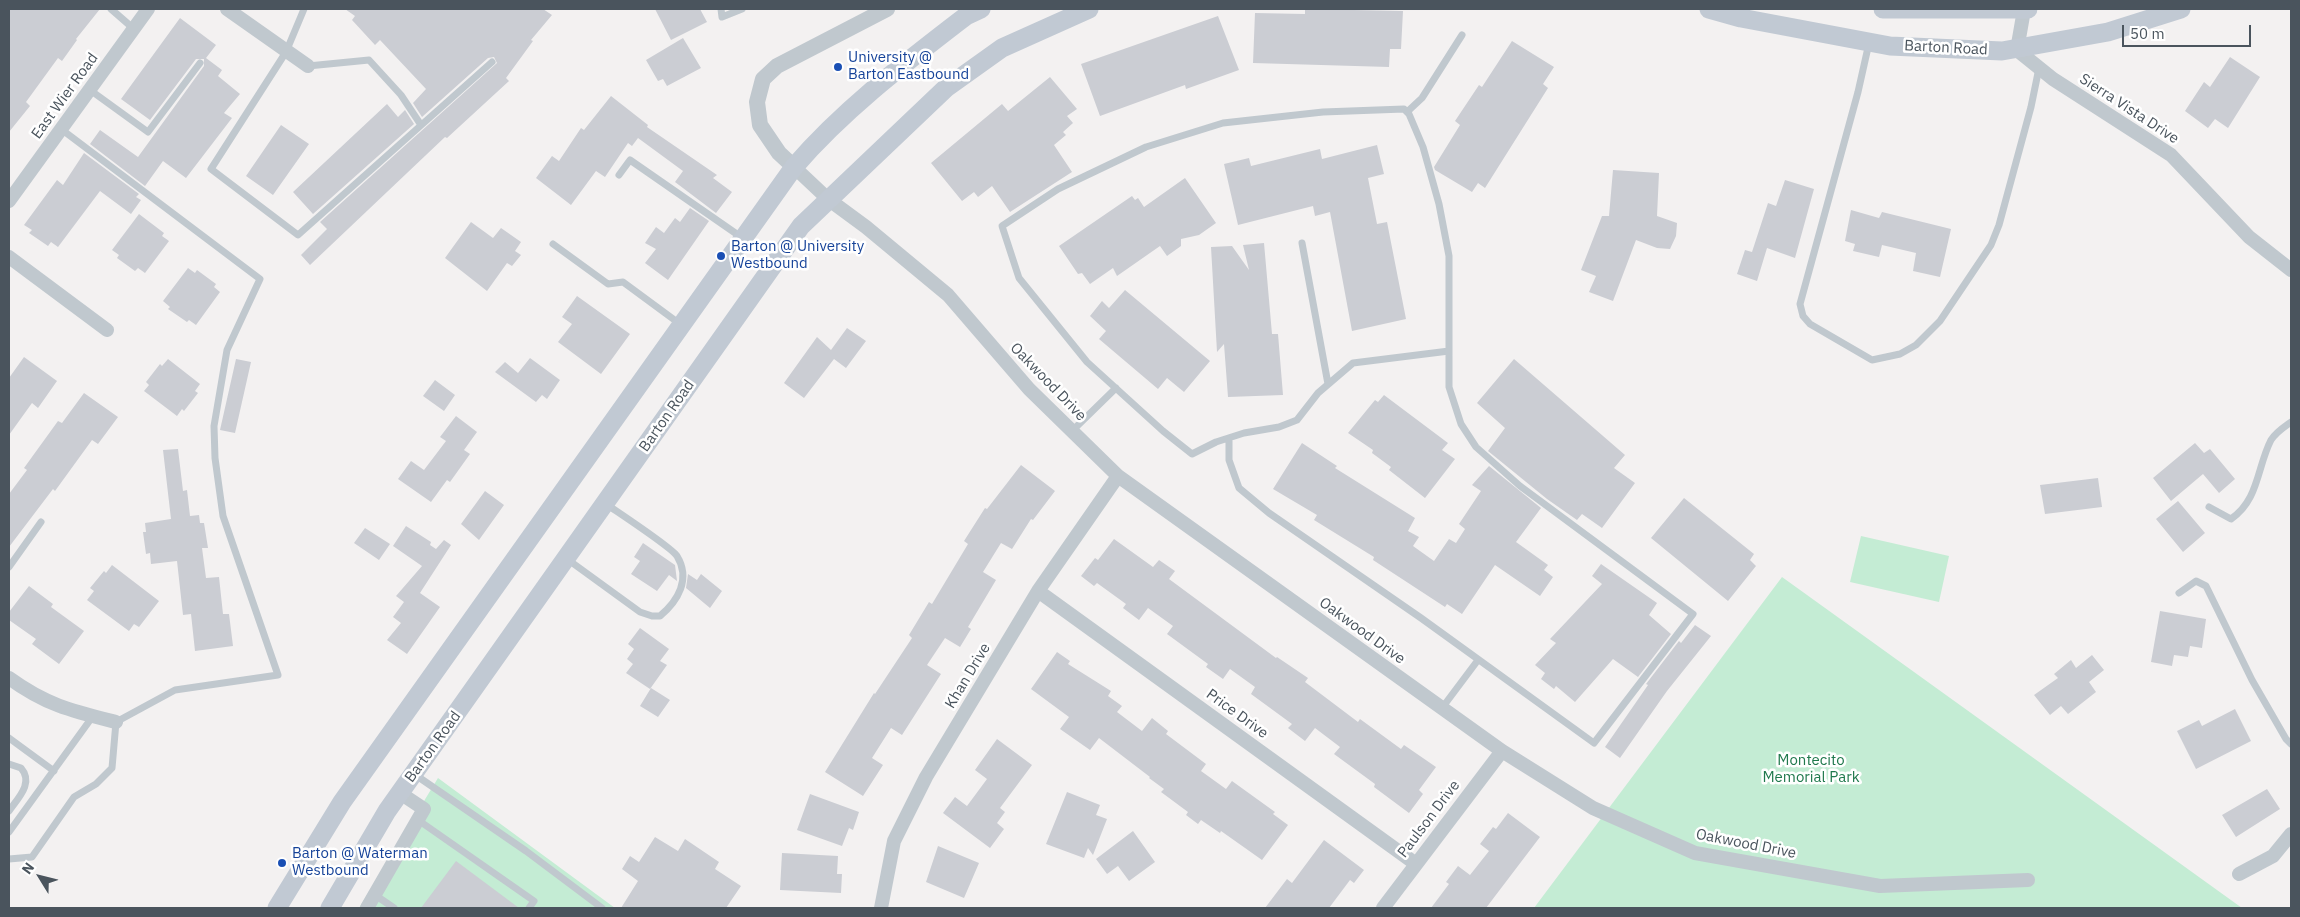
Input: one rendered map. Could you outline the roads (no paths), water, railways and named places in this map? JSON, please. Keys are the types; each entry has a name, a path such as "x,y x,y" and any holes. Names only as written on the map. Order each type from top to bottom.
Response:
{"main road":[{"path":"277,908 342,802 794,167 815,143 873,88 966,16 981,9"},
{"name":"Barton Road","path":"330,908 400,793 801,226 828,198 946,88 1002,48 1089,9"},
{"name":"Barton Road","path":"1709,9 1741,18 1890,46 2002,51 2017,50 2108,32 2181,9"},
{"path":"1884,9 2026,9"}],"street":[{"name":"East Wier Road","path":"9,201 148,9"},
{"path":"227,9 308,66"},
{"path":"794,167 778,153 760,125 756,102 763,79 777,66 887,9"},
{"path":"2017,50 2026,9"},
{"name":"Sierra Vista Drive","path":"2017,50 2053,79 2171,155 2249,237 2291,270"},
{"name":"Oakwood Drive","path":"794,167 828,198 948,295 1029,388 1118,476 1502,751 1593,808 1695,853 1880,886 2028,880"},
{"path":"9,257 107,330"},
{"name":"Khan Drive","path":"881,908 894,842 926,777 1038,591 1118,476"},
{"name":"Price Drive","path":"1038,591 1416,864"},
{"path":"9,678 39,698 70,711 116,722"},
{"name":"Paulson Drive","path":"1383,908 1502,751"},
{"path":"367,908 424,809 400,793"},
{"path":"2239,874 2273,856 2291,834"}],"lane":[{"path":"111,9 134,28"},
{"path":"304,9 286,52 211,168 298,234 492,62"},
{"path":"721,9 722,17 742,9"},
{"path":"1406,112 1422,98 1462,35"},
{"path":"1869,42 1858,92 1800,304 1803,316 1810,324 1872,360 1900,354 1916,345 1940,320 1991,245 1999,225 2031,107 2039,67"},
{"path":"308,66 369,60 401,95 421,125"},
{"path":"90,90 148,132 200,62"},
{"path":"1229,438 1229,460 1239,488 1270,513 1594,743 1693,614 1520,486 1476,447 1461,424 1449,387 1449,351 1449,256 1439,204 1423,147 1404,109 1323,112 1223,123 1146,147 1058,189 1002,226 1019,278 1087,362 1192,454 1229,438 1279,427 1297,420 1318,393 1353,362 1449,351"},
{"path":"9,859 32,857 74,797 96,784 112,768 116,722 175,690 278,675 222,516 215,458 214,426 228,350 260,279 61,129"},
{"path":"619,175 630,160 744,239"},
{"path":"1302,243 1328,384"},
{"path":"553,244 608,284 623,282 682,326"},
{"path":"1072,431 1116,388"},
{"path":"2209,507 2231,519 2243,511 2250,500 2271,441 2278,432 2291,422"},
{"path":"567,559 640,612 652,616 660,616 677,597 683,584 683,570 676,555 606,504"},
{"path":"9,567 41,522"},
{"path":"2179,593 2196,581 2206,586 2252,680 2286,739 2291,744"},
{"path":"1442,708 1478,660"},
{"path":"9,832 93,716"},
{"path":"9,738 54,771"},
{"path":"9,764 21,768 27,779 25,787 9,811"},
{"path":"414,774 526,851 602,908"},
{"path":"418,820 534,901 529,908"},
{"path":"374,895 394,908"}],"place":[{"name":"University @ Barton Eastbound","path":"838,67"},
{"name":"Barton @ University Westbound","path":"721,256"},
{"name":"Barton @ Waterman Westbound","path":"282,863"}],"park label":[{"name":"Montecito Memorial Park","path":"1811,770"}]}
